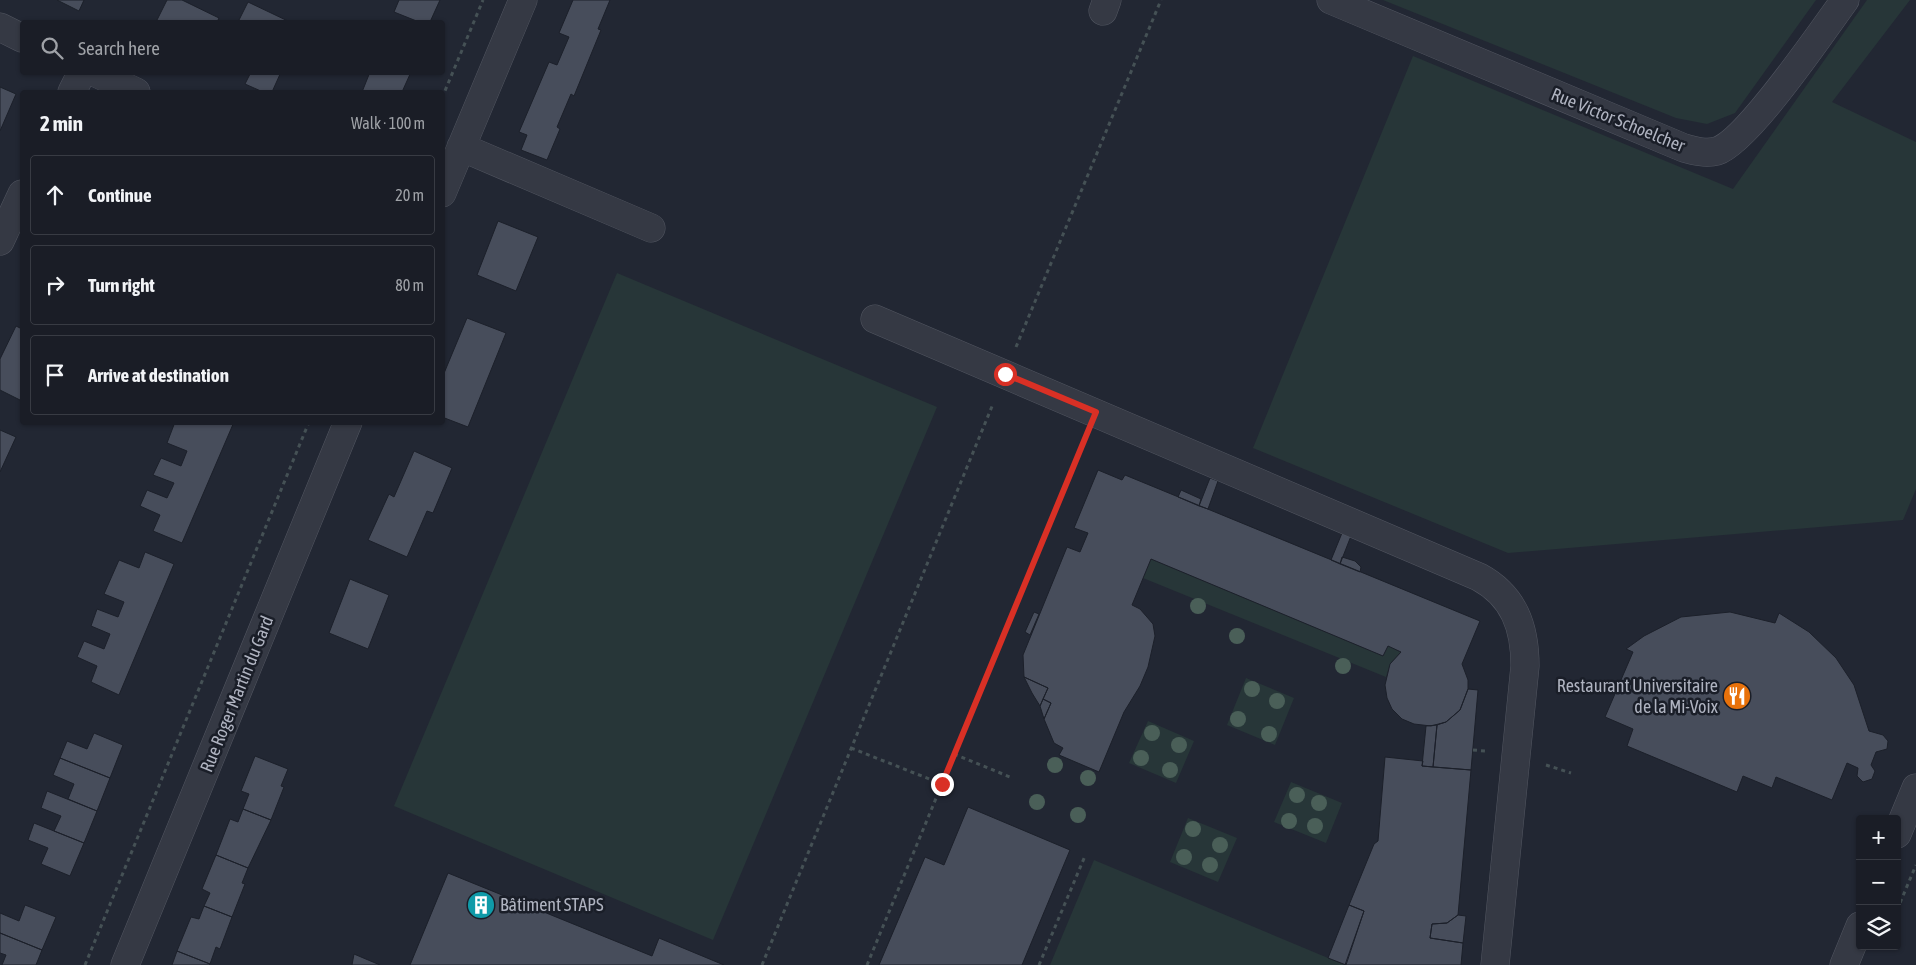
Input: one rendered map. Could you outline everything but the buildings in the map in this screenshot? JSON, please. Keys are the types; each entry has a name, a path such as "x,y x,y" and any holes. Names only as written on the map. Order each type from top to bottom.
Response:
{"street":[{"path":"445,186 523,0"},
{"name":"Rue Victor Schoelcher","path":"1331,0 1684,148 1702,152 1718,150 1732,142 1762,111 1845,0"},
{"path":"0,27 20,37"},
{"path":"73,90 80,75"},
{"path":"100,75 132,90"},
{"path":"461,147 651,228"},
{"path":"0,241 20,198"},
{"path":"875,319 1479,577 1493,584 1504,595 1522,628 1525,666 1495,965"},
{"name":"Rue Roger Martin du Gard","path":"125,965 347,425"},
{"path":"1901,824 1916,788"},
{"path":"1844,965 1856,936"}],"path":[{"path":"445,91 483,0"},
{"path":"762,965 1161,0"},
{"path":"867,965 1096,412"},
{"path":"85,965 308,425"},
{"path":"851,748 942,784"},
{"path":"954,754 1010,777"},
{"path":"1039,965 1085,856"},
{"path":"1899,905 1916,865"}],"shaded area":[{"path":"1383,0 1816,0 1735,113 1707,124 1676,118"},
{"path":"1867,0 1910,0 1832,102 1916,142 1916,489 1903,520 1508,553 1253,448 1413,56 1733,189"},
{"path":"617,273 937,407 713,940 394,806"},
{"path":"1151,559 1383,656 1388,646 1401,652 1390,664 1386,677 1143,578"},
{"path":"1246,678 1294,698 1275,745 1227,725"},
{"path":"1148,721 1194,741 1176,783 1129,763"},
{"path":"1291,782 1342,803 1326,843 1274,822"},
{"path":"1188,818 1237,838 1218,882 1170,862"},
{"path":"1094,860 1328,958 1345,965 1050,965"}],"place":[{"name":"Restaurant Universitaire de la Mi-Voix","path":"1737,696"},
{"name":"Bâtiment STAPS","path":"481,905"}],"route":[{"path":"942,784 1096,412 1005,374"}]}
